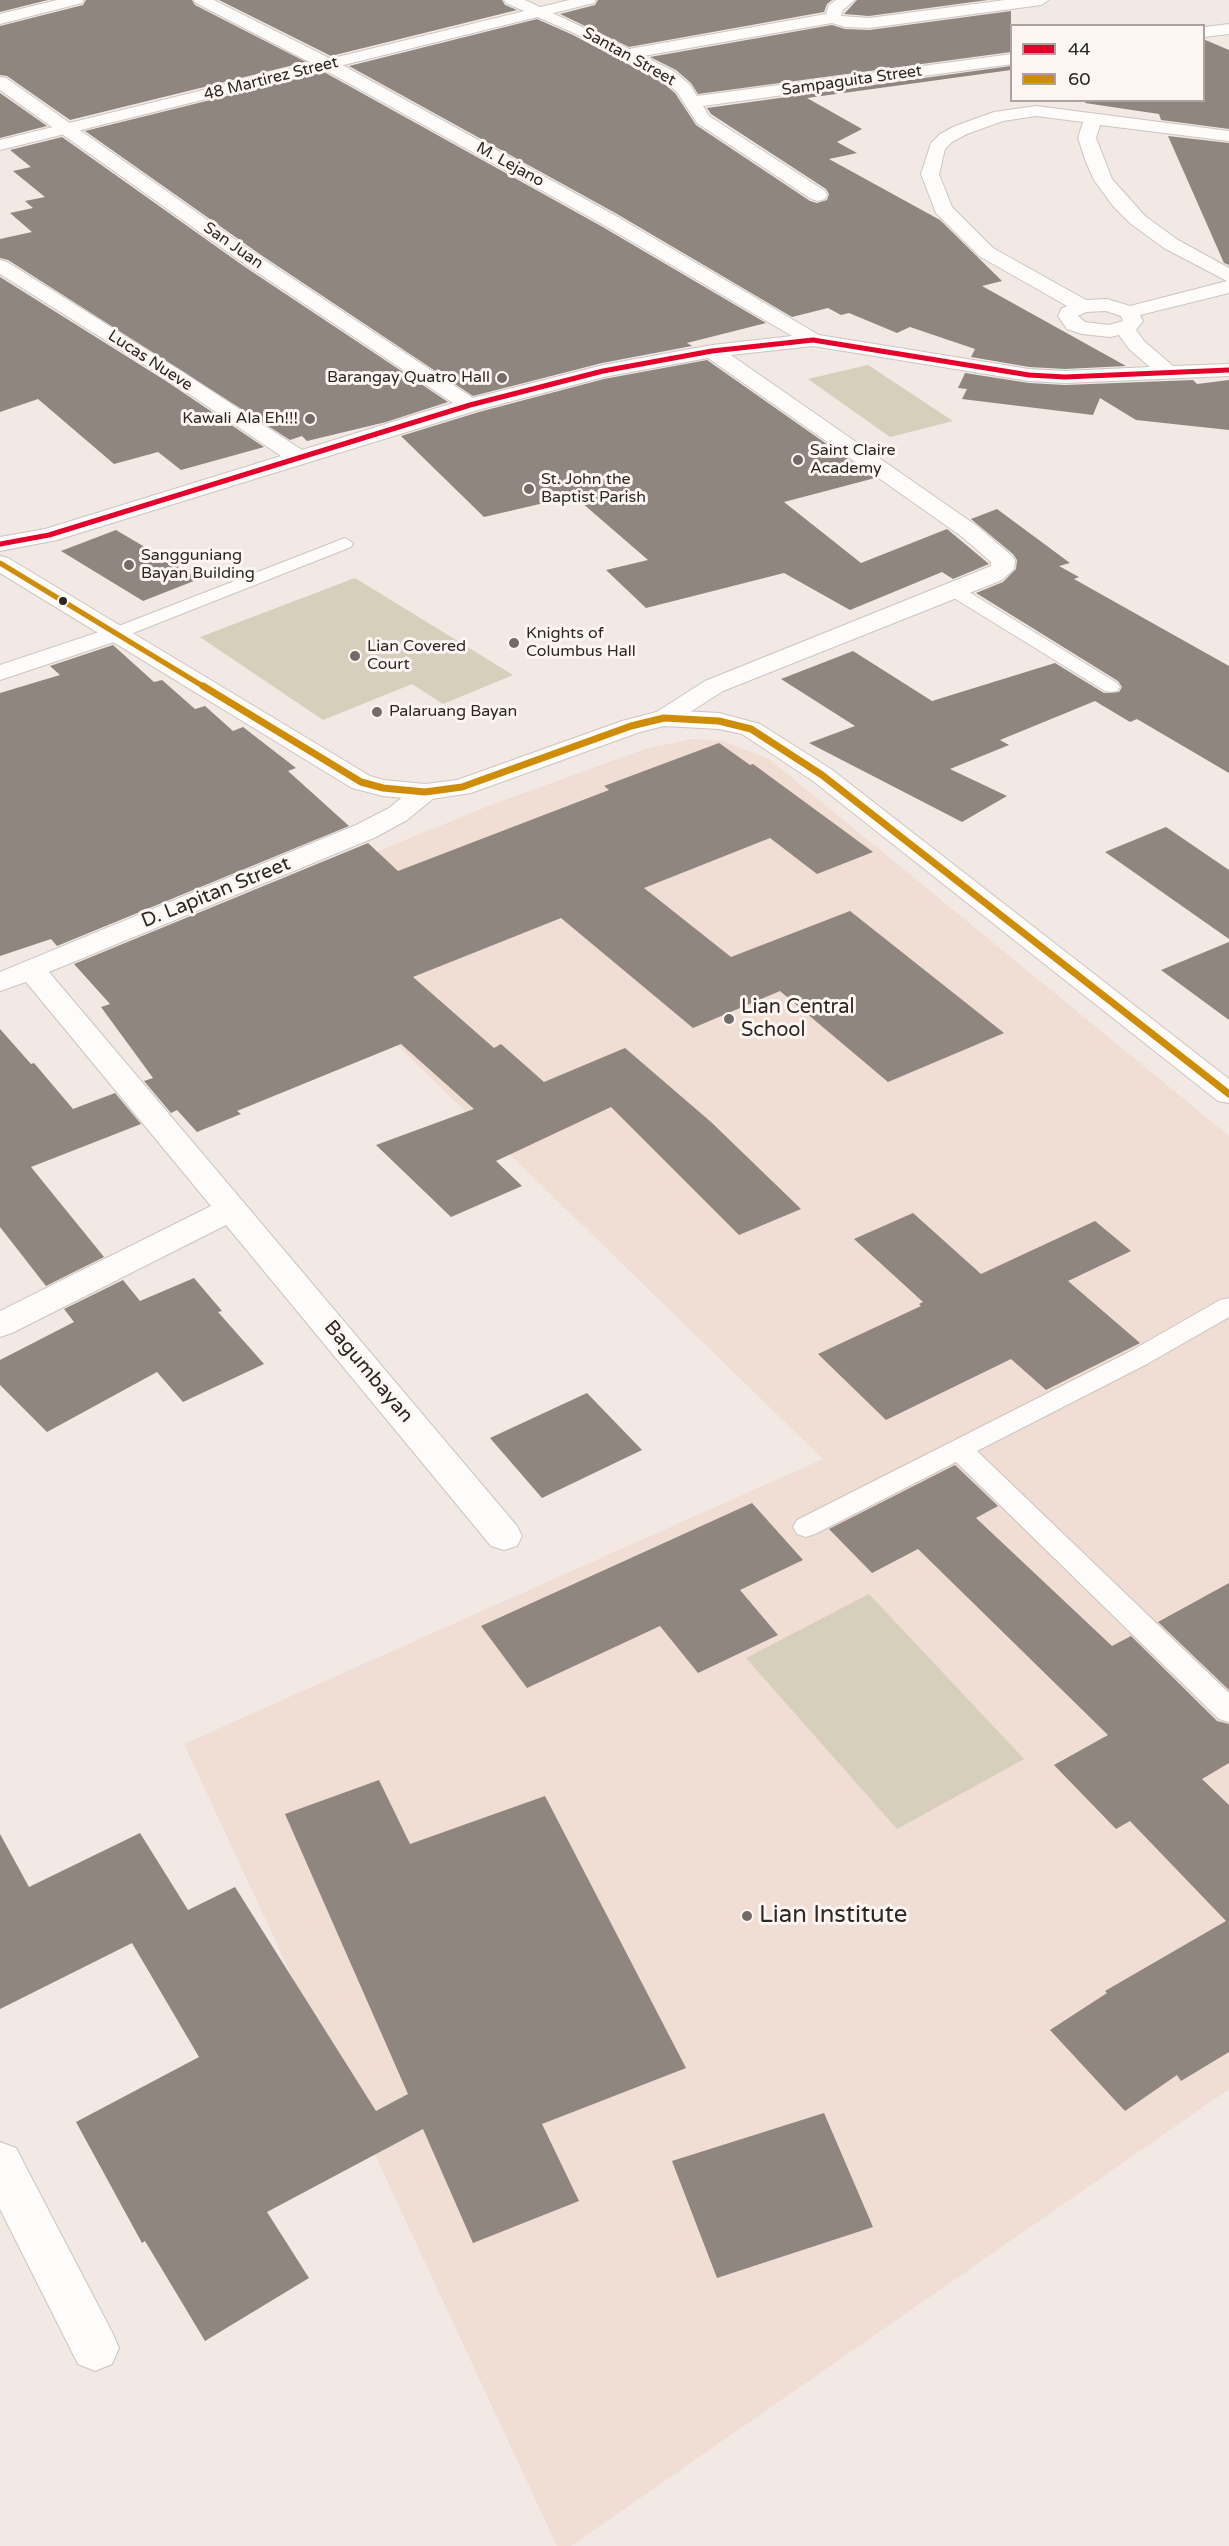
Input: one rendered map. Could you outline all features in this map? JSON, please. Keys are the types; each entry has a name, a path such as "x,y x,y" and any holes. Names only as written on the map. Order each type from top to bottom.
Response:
{"street":[{"path":"0,19 76,0"},
{"name":"M. Lejano","path":"202,0 329,65 609,220 813,340"},
{"name":"Santan Street","path":"512,0 541,12 669,76 679,84 703,119 818,195"},
{"name":"48 Martirez Street","path":"0,145 588,0"},
{"path":"833,18 835,8 847,0"},
{"path":"626,54 833,18 845,22 869,23 1041,0"},
{"path":"1205,32 1229,29"},
{"name":"Sampaguita Street","path":"692,102 1010,59"},
{"name":"San Juan","path":"0,82 253,261 470,405"},
{"path":"1082,306 986,252 943,209 930,174 937,147 946,138 961,130 1000,116 1036,111 1229,136"},
{"path":"1093,120 1087,138 1103,180 1120,202 1171,244 1229,276"},
{"name":"Lucas Nueve","path":"0,266 174,375 299,458"},
{"path":"1170,375 1136,345 1127,320 1107,305 1082,306 1070,312 1068,316 1074,325 1093,330 1110,331 1127,320 1229,287"},
{"path":"1093,330 1113,352 1128,375"},
{"path":"0,544 50,535 470,405 603,372 712,351 813,340 1029,375 1065,377 1170,375 1229,370"},
{"path":"664,718 714,686 994,576 1002,569 1004,560 969,531 712,351"},
{"path":"0,563 361,782 404,792 425,792 462,786 631,726 664,718 719,721 751,729 775,742 841,789 1229,1094"},
{"path":"0,674 117,633"},
{"name":"D. Lapitan Street","path":"0,982 366,831 398,814 425,792"},
{"name":"Bagumbayan","path":"30,968 504,1536"},
{"path":"0,1325 231,1209"},
{"path":"0,2163 95,2348"}],"lane":[{"path":"117,633 345,543"},
{"path":"955,591 1111,687"},
{"path":"806,1527 1138,1358 1229,1306"},
{"path":"959,1449 1229,1710"}],"shaded area":[{"path":"868,365 953,421 890,437 808,379"},
{"name":"Lian Covered Court","path":"355,578 513,675 443,704 412,684 323,720 200,637"},
{"name":"Lian Institute","path":"692,739 723,741 769,759 1229,1136 1229,2089 571,2546 557,2546 184,1744 823,1459 251,903 491,805 645,749"},
{"path":"869,1594 1024,1759 897,1829 746,1658"}],"building":[{"path":"0,0 48,0 0,12"},
{"path":"86,0 192,0 195,5 306,62 70,120 7,76 0,75 0,26 83,5"},
{"path":"219,0 502,0 505,5 517,10 331,56"},
{"path":"598,0 832,0 827,4 824,12 629,47 560,14 595,5"},
{"path":"857,0 988,0 869,16 844,14"},
{"path":"1011,11 1010,52 698,94 691,83 676,70 650,57 832,25 845,29 869,30"},
{"path":"537,19 573,35 662,82 675,93 696,125 810,201 817,203 827,200 829,194 826,189 711,114 707,108 1010,66 1010,70 807,98 862,129 837,142 857,153 829,159 940,220 1002,281 982,286 1126,366 1065,369 1029,367 971,357 975,349 910,327 897,333 849,313 841,315 828,308 792,317 617,214 349,66"},
{"path":"1205,40 1229,50 1229,129 1161,120 1159,114 1085,103 1205,102"},
{"path":"324,72 601,226 766,323 687,343 692,346 602,363 473,396 261,255 85,131"},
{"path":"0,93 47,126 0,138"},
{"path":"1168,136 1229,143 1229,265 1224,263"},
{"path":"62,137 245,267 448,402 386,422 307,441 302,436 290,440 8,260 0,258 0,239 32,232 10,213 33,208 25,201 45,197 13,171 31,167 10,150"},
{"path":"0,277 166,381 264,447 181,470 158,452 114,464 38,399 0,412"},
{"path":"707,360 875,478 784,502 861,563 947,529 989,564 953,579 942,572 850,610 784,573 646,608 606,570 648,560 574,496 484,517 401,436 479,412 604,379"},
{"path":"965,373 1029,383 1065,385 1193,380 1197,384 1229,380 1229,430 1136,420 1100,398 1093,415 962,399 967,389 958,388"},
{"path":"997,509 1070,563 1059,566 1079,577 1074,579 1229,666 1229,773 1137,719 1130,722 1095,701 1000,740 1009,745 950,769 1007,796 962,822 809,743 855,726 781,679 853,651 932,701 1055,663 1104,693 1119,692 1122,687 1118,681 976,593 1003,582 1016,569 1017,560 1013,554 971,519"},
{"name":"Sangguniang Bayan Building","path":"116,530 199,579 143,601 61,551"},
{"path":"113,645 154,682 162,680 195,709 205,706 233,731 243,727 296,768 288,771 349,826 57,946 51,939 0,956 0,693 60,675 50,666"},
{"path":"719,743 750,765 753,764 873,852 817,874 770,838 644,888 731,957 850,911 1004,1033 888,1082 780,991 693,1028 561,918 413,977 494,1048 501,1044 544,1082 625,1048 711,1122 801,1209 739,1235 611,1107 496,1161 522,1186 451,1217 376,1145 474,1109 401,1044 237,1111 241,1114 197,1132 177,1110 171,1113 144,1081 153,1078 101,1007 110,1004 74,964 368,843 398,871 609,790 604,786"},
{"path":"1166,827 1229,870 1229,939 1105,852"},
{"path":"1229,942 1229,1020 1161,970"},
{"path":"0,1029 31,1064 34,1063 73,1109 115,1093 141,1124 31,1167 104,1257 46,1286 0,1227"},
{"path":"913,1213 981,1274 1095,1221 1131,1251 1068,1281 1140,1343 1046,1390 1011,1359 886,1420 818,1354 921,1306 919,1304 923,1302 854,1239"},
{"path":"194,1278 222,1311 218,1312 264,1364 183,1402 157,1372 47,1432 0,1385 0,1360 74,1322 64,1309 123,1280 140,1301"},
{"path":"587,1393 642,1450 542,1498 490,1438"},
{"path":"955,1465 998,1506 976,1518 1112,1646 1131,1636 1217,1721 1229,1724 1229,1763 1202,1779 1229,1805 1229,2052 1181,2081 1177,2075 1125,2111 1050,2030 1107,1993 1105,1991 1226,1921 1130,1821 1116,1829 1054,1765 1108,1735 918,1549 872,1573 829,1529"},
{"path":"752,1503 803,1560 740,1590 778,1635 698,1673 660,1626 527,1688 481,1626"},
{"path":"1229,1583 1229,1690 1158,1622"},
{"path":"379,1780 410,1844 545,1796 686,2068 542,2124 579,2201 473,2243 423,2129 267,2212 309,2278 205,2341 145,2241 142,2243 76,2122 199,2057 132,1943 0,2009 0,1834 29,1887 140,1833 188,1910 235,1887 376,2111 408,2094 285,1814"},
{"path":"824,2113 873,2227 717,2278 672,2161"}],"transit line":[{"name":"44","path":"0,544 49,535 470,405 603,371 712,351 813,340 1029,375 1065,377 1229,370"},
{"name":"60","path":"0,563 361,782 383,788 425,792 462,787 631,726 664,718 719,721 751,729 822,775 1229,1094"}],"place":[{"name":"Barangay Quatro Hall","path":"502,378"},
{"name":"Kawali Ala Eh!!!","path":"310,419"},
{"name":"Saint Claire Academy","path":"798,460"},
{"name":"St. John the Baptist Parish","path":"529,489"},
{"name":"Sangguniang Bayan Building","path":"129,565"},
{"name":"Knights of Columbus Hall","path":"514,643"},
{"name":"Lian Covered Court","path":"355,656"},
{"name":"Palaruang Bayan","path":"377,712"},
{"name":"Lian Central School","path":"729,1019"},
{"name":"Lian Institute","path":"747,1916"}]}
